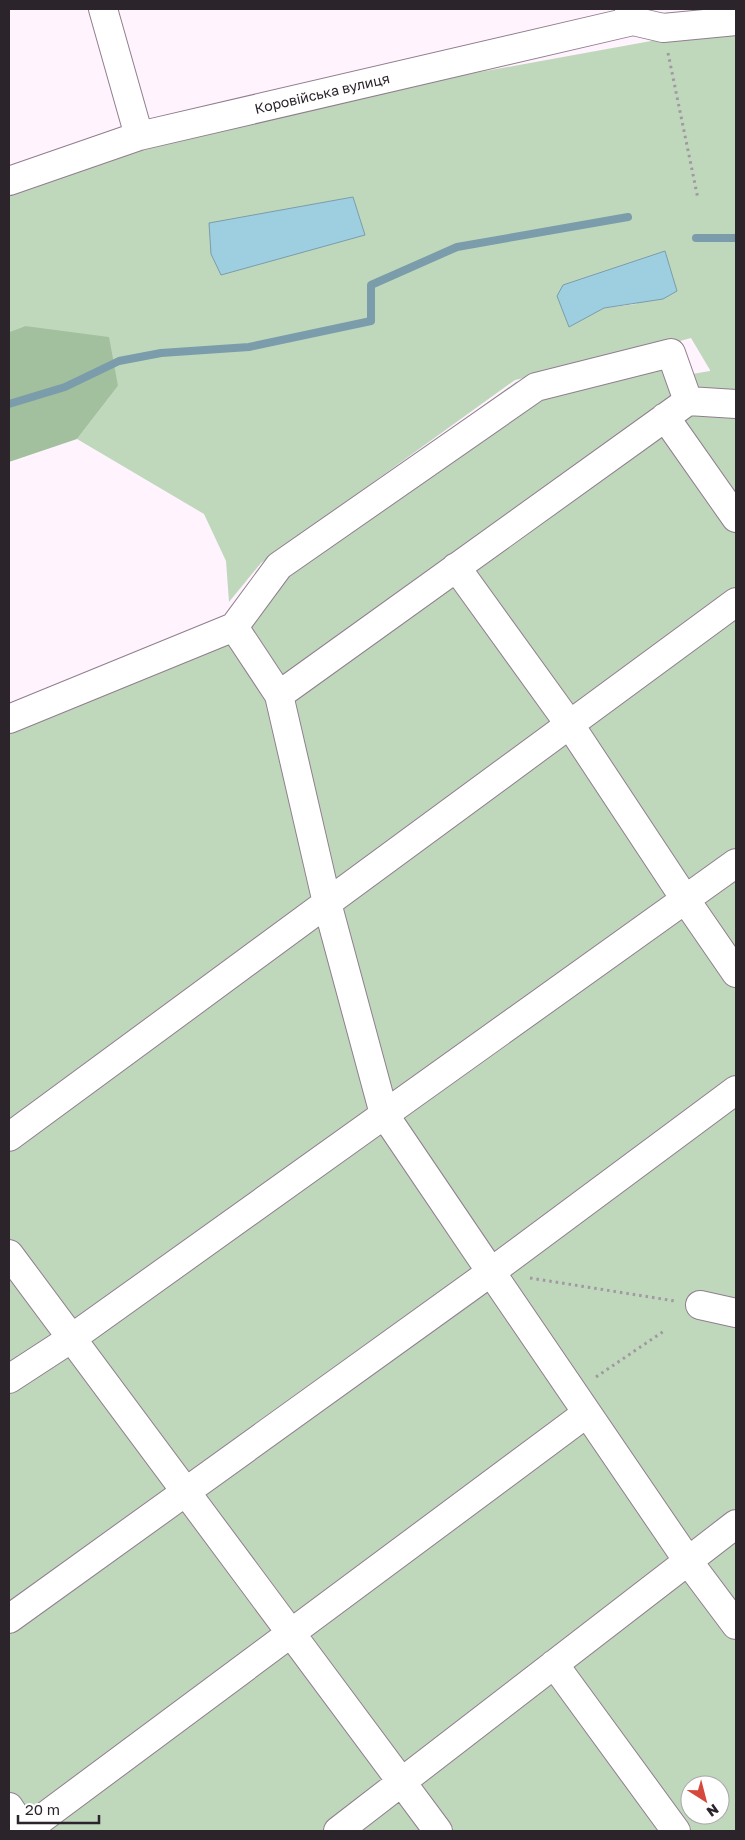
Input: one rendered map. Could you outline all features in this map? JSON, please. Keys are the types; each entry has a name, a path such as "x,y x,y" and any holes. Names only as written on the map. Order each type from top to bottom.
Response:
{"street":[{"path":"103,9 139,136"},
{"path":"631,15 663,28 736,21"},
{"name":"Коровійська вулиця","path":"9,180 139,136 631,15"},
{"path":"9,719 234,627 279,566 536,387 671,353 688,401"},
{"path":"278,695 688,401 736,404"},
{"path":"665,417 736,518"},
{"path":"456,568 570,724 736,973"},
{"path":"9,1137 736,602"},
{"path":"234,627 278,695 326,903 384,1114 688,1561 736,1625"},
{"path":"9,1379 72,1338 736,863"},
{"path":"9,1619 491,1272 736,1090"},
{"path":"9,1254 184,1493 438,1831"},
{"path":"700,1305 736,1312"},
{"path":"9,1807 25,1831 290,1634 580,1403"},
{"path":"338,1831 736,1524"},
{"path":"554,1664 676,1831"}],"path":[{"path":"663,28 698,199"},
{"path":"491,1272 700,1305"},
{"path":"580,1403 664,1331"}],"green space":[{"path":"736,19 736,1831 9,1831 9,703 222,623 263,565 516,382 563,369 515,380 261,563 229,602 226,561 204,514 77,439 118,386 25,326 9,332 9,181 160,130 684,35","holes":["665,251 636,304 604,308 616,269","691,338 710,370 710,371 692,374 680,341"]},
{"path":"25,326 109,337 118,386 77,439 9,462 9,332"}],"water":[{"path":"353,197 365,235 221,275 211,254 209,223"},
{"path":"665,251 677,291 663,299 604,308 569,327 557,296 563,285"}],"waterway":[{"path":"9,404 65,387 119,361 161,353 249,347 371,321 371,285 457,247 628,217"},
{"path":"696,238 736,238"}]}
